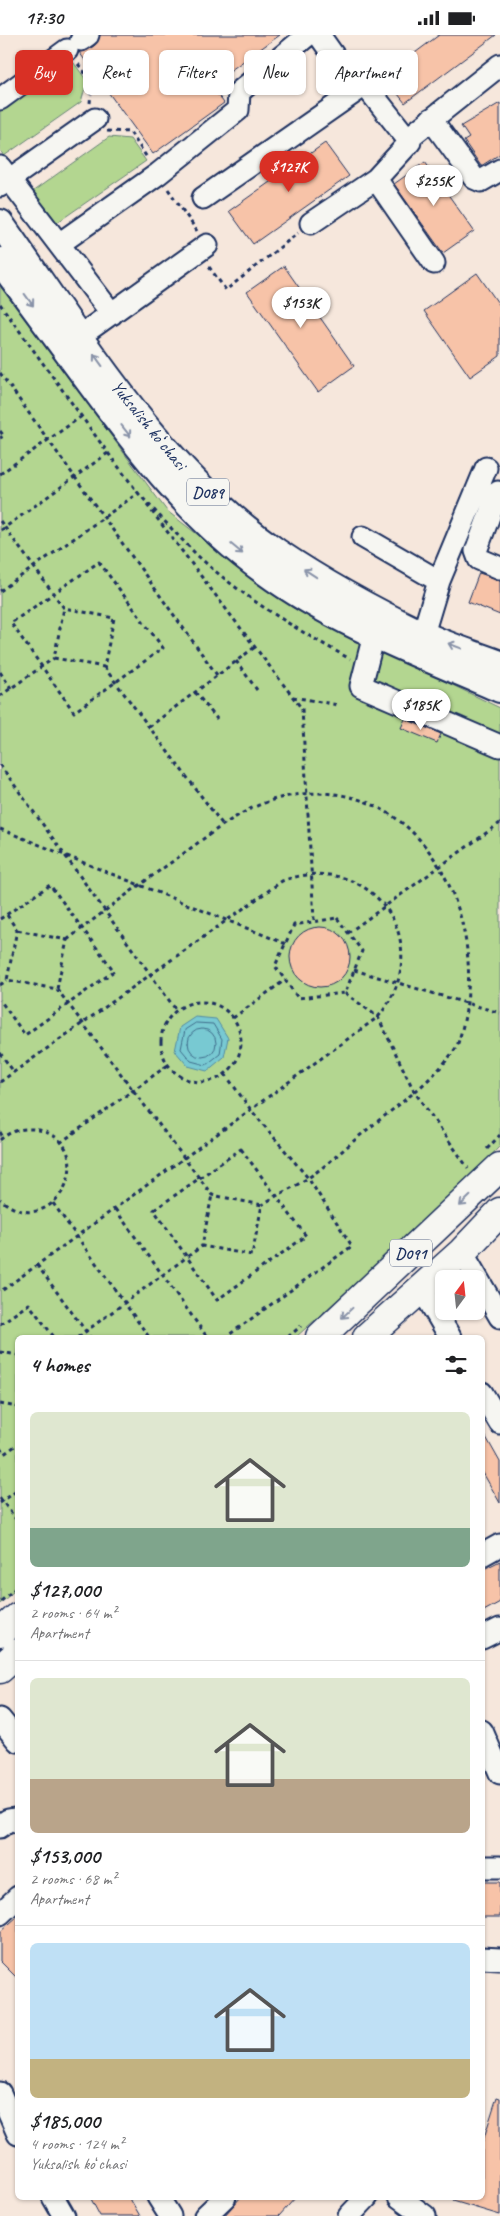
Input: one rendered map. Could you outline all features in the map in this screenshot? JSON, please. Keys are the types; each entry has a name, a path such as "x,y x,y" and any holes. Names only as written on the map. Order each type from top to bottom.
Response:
{"highway":[{"name":"D091","path":"322,1335 500,1167"},
{"name":"D091","path":"369,1335 462,1252 500,1212"},
{"path":"0,1633 15,1620"}],"main road":[{"name":"Yuksalish koʻchasi","path":"0,223 138,416 175,459 220,504 276,551 328,585 424,634 500,664"},
{"name":"Yuksalish koʻchasi","path":"0,261 153,466 205,522 263,571 316,605 374,635 500,689"}],"street":[{"path":"59,244 158,174 238,110 239,93 308,35"},
{"path":"319,35 330,50"},
{"path":"0,99 78,42"},
{"path":"406,139 500,65"},
{"path":"203,198 351,95"},
{"path":"311,223 376,179 410,142 373,95"},
{"path":"95,119 3,177 59,244 112,314"},
{"path":"431,119 474,178 482,181 500,170"},
{"path":"376,179 434,263"},
{"path":"80,335 203,248"},
{"path":"424,634 439,581 486,468"},
{"path":"498,492 476,551 479,559 500,568"},
{"path":"363,537 439,581"},
{"path":"374,635 361,686 500,746"},
{"path":"462,1252 500,1317"},
{"path":"422,1289 449,1335"},
{"path":"485,1398 500,1423"},
{"path":"485,1553 500,1545"},
{"path":"485,1636 500,1629"},
{"path":"0,1719 15,1737"},
{"path":"485,1738 500,1773"},
{"path":"0,1827 8,1820 15,1820"},
{"path":"485,1867 500,1867"},
{"path":"0,1914 15,1900"},
{"path":"485,1958 500,1959"},
{"path":"15,2086 0,2093 15,2127"},
{"path":"55,2200 64,2216"},
{"path":"160,2200 170,2216"},
{"path":"205,2216 222,2200"},
{"path":"349,2216 365,2200"},
{"path":"403,2200 426,2216"}],"path":[{"path":"78,42 92,82 90,103 95,119 108,132 130,132 203,248 226,290 311,223"},
{"path":"0,304 108,453 302,709 314,920"},
{"path":"0,373 217,675"},
{"path":"0,474 82,417"},
{"path":"0,431 4,435 0,438"},
{"path":"0,531 108,453"},
{"path":"0,591 138,493"},
{"path":"138,493 198,555 241,591 296,630 366,666"},
{"path":"0,521 64,608 114,618 104,667"},
{"path":"99,562 163,649 74,712 11,623 54,593 99,562"},
{"path":"0,696 54,658 64,608"},
{"path":"149,727 255,647"},
{"path":"54,658 104,667 223,825"},
{"path":"236,661 258,690"},
{"path":"0,672 11,688"},
{"path":"195,692 217,719"},
{"path":"292,697 338,705"},
{"path":"0,765 176,1009"},
{"path":"57,989 67,940 139,885 239,814 258,805 278,799 306,795 339,795 392,811"},
{"path":"348,933 500,823"},
{"path":"0,829 286,944"},
{"path":"445,853 454,865"},
{"path":"0,1082 282,881 311,873 325,873 353,881 366,888 385,907 397,929 402,950 402,965 398,983 388,1006 378,1017 0,1292"},
{"path":"0,919 50,885 114,971 25,1035 0,999"},
{"path":"7,915 17,930 67,940"},
{"path":"345,993 362,951 337,918 314,920 294,925 275,966 298,998 345,993 378,1017 414,1091 468,1169"},
{"path":"0,985 7,980 17,930"},
{"path":"354,969 500,1013"},
{"path":"7,980 57,989 212,1195 262,1205"},
{"path":"233,1018 285,980"},
{"path":"475,1007 478,997"},
{"path":"204,1001 222,1008 233,1018 239,1031 240,1050 232,1067 225,1074 216,1079 198,1082 179,1076 168,1065 162,1053 161,1033 169,1016 176,1009 204,1001"},
{"path":"202,1246 252,1255 262,1205 276,1195 308,1178 414,1091 446,1062 464,1034"},
{"path":"0,1053 14,1072"},
{"path":"60,1143 168,1065"},
{"path":"225,1074 251,1110 308,1178 352,1246 229,1335"},
{"path":"0,1140 23,1129 33,1129 53,1136 66,1151 70,1171 65,1190 53,1203 43,1209 24,1211 14,1209 0,1199"},
{"path":"0,1132 4,1137"},
{"path":"241,1149 276,1195 306,1236 217,1300 154,1210 241,1149"},
{"path":"81,1335 202,1246 212,1195"},
{"path":"53,1203 148,1335"},
{"path":"115,1209 205,1335"},
{"path":"37,1265 88,1335"},
{"path":"0,1324 29,1303 53,1335"},
{"path":"0,1352 15,1354"},
{"path":"0,1404 15,1406"},
{"path":"0,1448 4,1454 15,1446"},
{"path":"15,1492 1,1501 15,1518"},
{"path":"0,1602 15,1589"}],"green space":[{"path":"73,62 83,76 81,102 4,156 0,150 0,109 20,95 73,95"},
{"path":"109,137 130,139 146,161 55,224 32,192"},
{"path":"0,286 167,511 293,608 500,708 500,1146 444,1204 298,1335 15,1335 15,1590 0,1604"}],"water":[{"path":"195,1017 216,1019 228,1038 224,1057 207,1071 188,1066 175,1051 180,1027"}],"building":[{"path":"100,35 280,35 259,50 244,50 244,61 234,68 234,50 159,50 159,95 218,95 224,103 153,154 110,95 149,95 149,50 88,50 95,45"},
{"path":"439,35 496,35 418,93 418,51"},
{"path":"399,95 416,95 405,103"},
{"path":"500,103 500,154 481,166 464,141 469,138 461,126"},
{"path":"325,143 349,176 253,244 229,211"},
{"path":"425,162 474,231 443,253 394,184"},
{"path":"284,266 354,366 318,392 247,292"},
{"path":"477,273 500,306 500,356 470,377 424,311"},
{"path":"479,573 500,580 500,615 468,602"},
{"path":"405,719 441,734 437,743 401,728"},
{"path":"314,927 326,927 337,932 345,940 350,951 348,969 337,982 326,987 314,987 303,982 295,974 290,963 290,951 295,940 303,932"},
{"path":"485,1435 500,1462 500,1503 485,1476"},
{"path":"500,1561 500,1602 485,1610 485,1568"},
{"path":"485,1882 500,1882 500,1917 485,1917"},
{"path":"15,1919 15,1976 0,1961 0,1932"},
{"path":"497,2097 500,2098 500,2215 453,2201 485,2200 485,2135"},
{"path":"92,2200 131,2200 140,2216 100,2216"},
{"path":"238,2200 293,2200 279,2216 224,2216"}]}
